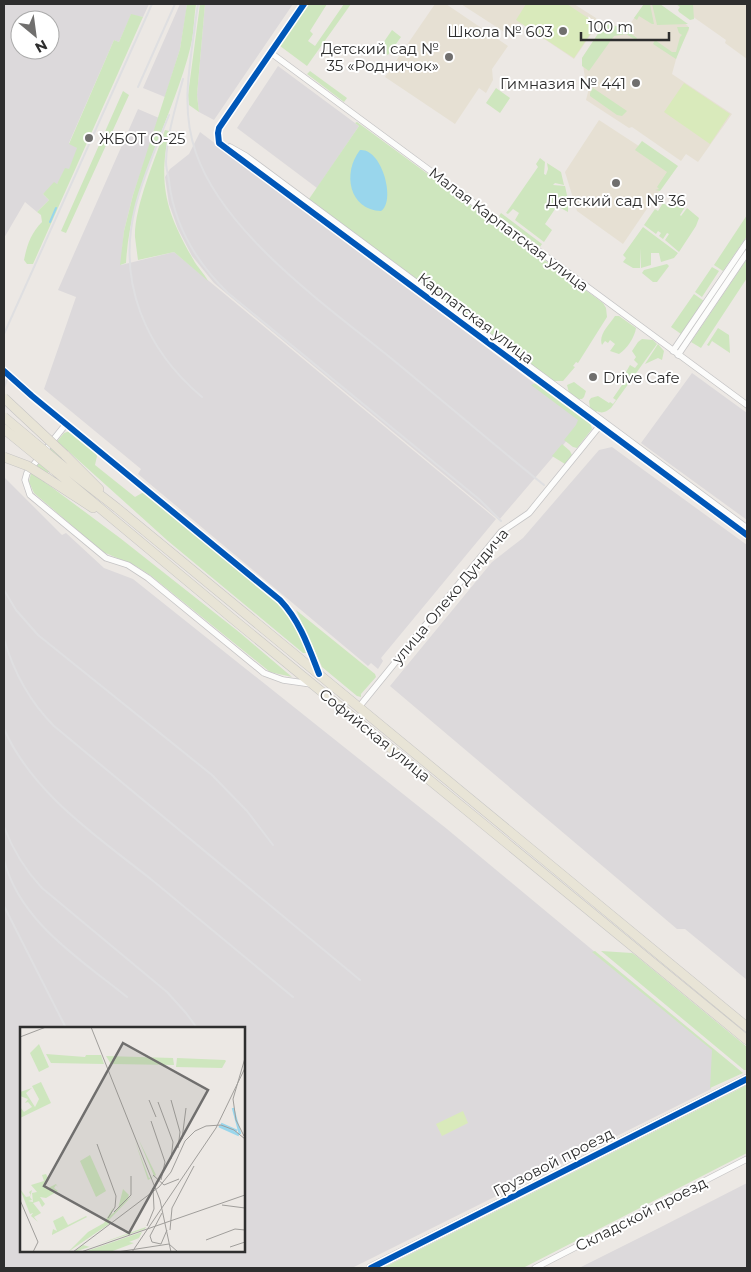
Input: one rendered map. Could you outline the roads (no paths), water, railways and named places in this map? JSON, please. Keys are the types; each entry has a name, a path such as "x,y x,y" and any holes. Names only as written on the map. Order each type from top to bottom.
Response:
{"main road":[{"path":"4,398 65,455 117,508"},
{"name":"Софийская улица","path":"4,417 108,516 747,1040"},
{"name":"Софийская улица","path":"4,429 117,508 747,1026"},
{"path":"4,457 28,466 88,506 108,516"}],"street":[{"path":"270,53 304,4"},
{"name":"Карпатская улица","path":"270,53 219,128 218,139 246,156 747,535"},
{"name":"Малая Карпатская улица","path":"270,53 747,405"},
{"path":"676,353 747,242"},
{"path":"676,353 747,253"},
{"path":"4,371 280,600 298,624 319,674"},
{"path":"66,424 27,473 26,484 30,495 106,558 128,566 148,578 264,673 283,680 312,684"},
{"name":"Карпатская улица","path":"602,424 747,528"},
{"name":"улица Олеко Дундича","path":"358,706 501,532 529,513 602,424"},
{"name":"Грузовой проезд","path":"371,1268 747,1079"},
{"name":"Складской проезд","path":"535,1268 747,1159"}],"water":[{"path":"360,150 368,152 375,157 384,176 387,197 381,211 370,209 362,204 352,189 351,169 354,159"}],"waterway":[{"path":"50,222 56,208"}],"railway":[{"path":"4,334 152,4"},
{"path":"138,87 175,4"},
{"path":"194,31 198,4"},
{"path":"195,26 188,90 191,137 210,183 229,212 253,240 309,292 544,485"},
{"path":"183,79 170,131 166,167 181,228 206,269 228,293 480,500 501,521"},
{"path":"169,115 146,172 135,208 130,235 130,262 133,288 140,312 151,336 165,358 202,397"},
{"path":"4,387 9,375"},
{"path":"4,590 16,610 38,635 212,775 247,811 273,845"},
{"path":"4,639 23,686 37,707 54,726 360,980"},
{"path":"4,729 16,752 32,774 69,813 293,997"},
{"path":"4,827 20,859 42,888 167,992 196,1027"},
{"path":"4,860 12,882 23,902 38,921 54,938 127,997"},
{"path":"4,906 65,1027"}],"place":[{"name":"Школа № 603","path":"563,31"},
{"name":"Детский сад № 35 «Родничок»","path":"449,57"},
{"name":"Гимназия № 441","path":"636,83"},
{"name":"ЖБОТ О-25","path":"89,138"},
{"name":"Детский сад № 36","path":"616,183"},
{"name":"Drive Cafe","path":"593,377"}]}
